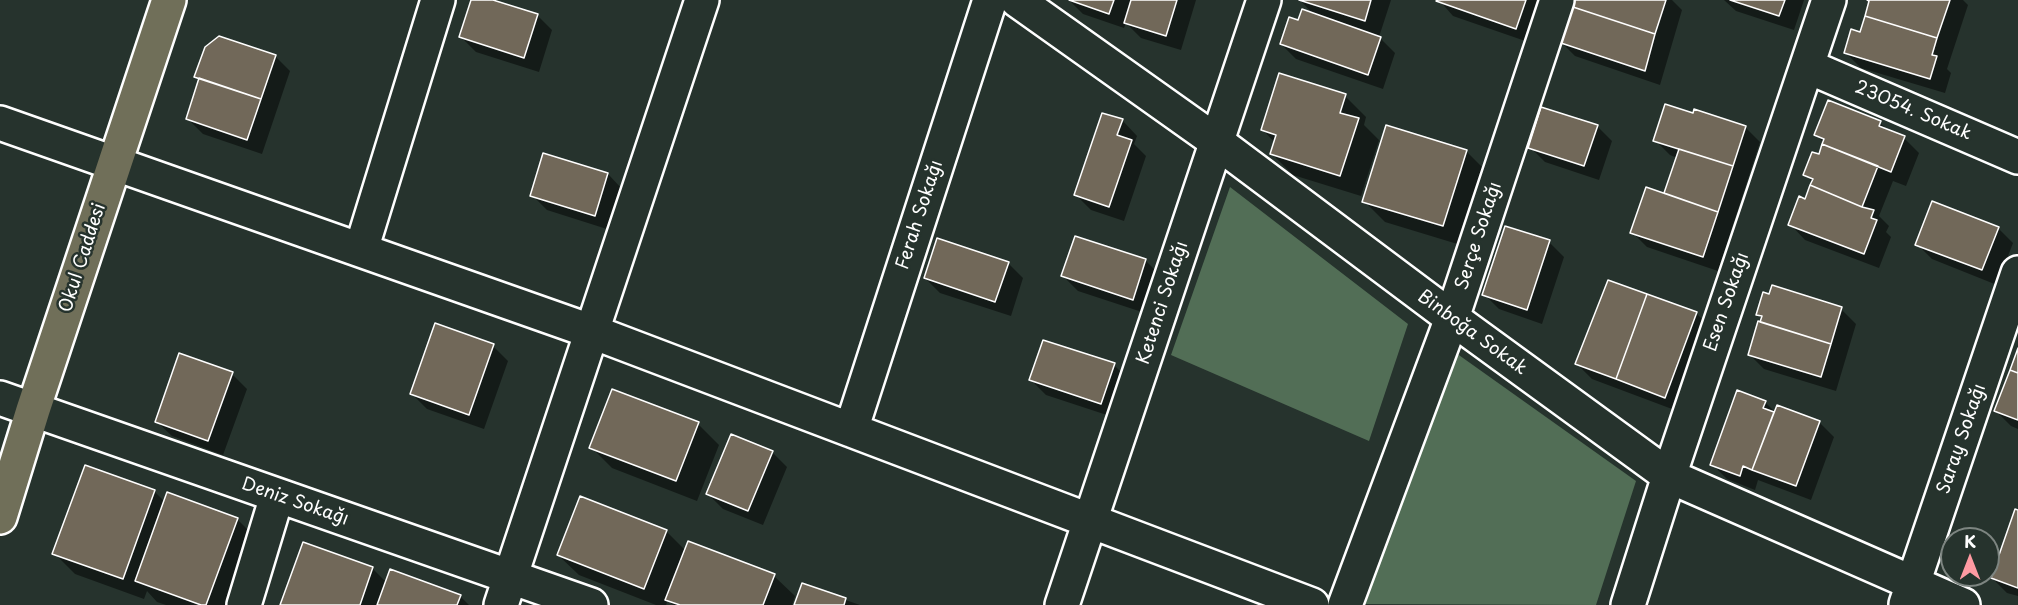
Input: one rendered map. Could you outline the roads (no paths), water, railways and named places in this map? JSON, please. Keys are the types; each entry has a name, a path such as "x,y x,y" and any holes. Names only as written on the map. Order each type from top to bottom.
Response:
{"main road":[{"name":"Okul Caddesi","path":"0,517 33,410 169,0"}],"street":[{"path":"361,250 438,0"},
{"path":"505,591 702,0"},
{"name":"Ferah Sokağı","path":"851,430 990,0"},
{"name":"Binboğa Sokak","path":"1017,0 1217,142 1452,318 1669,476 1910,595 1963,605"},
{"name":"Ketenci Sokağı","path":"1062,605 1264,0"},
{"name":"Serçe Sokağı","path":"1345,605 1452,318 1557,0"},
{"name":"Esen Sokağı","path":"1628,605 1828,0"},
{"name":"23054. Sokak","path":"1807,66 2018,157"},
{"path":"0,123 593,332 1312,605"},
{"name":"Saray Sokağı","path":"1910,595 2018,273"},
{"name":"Deniz Sokağı","path":"0,398 277,496 505,591 591,605"},
{"path":"244,605 277,496"}]}
